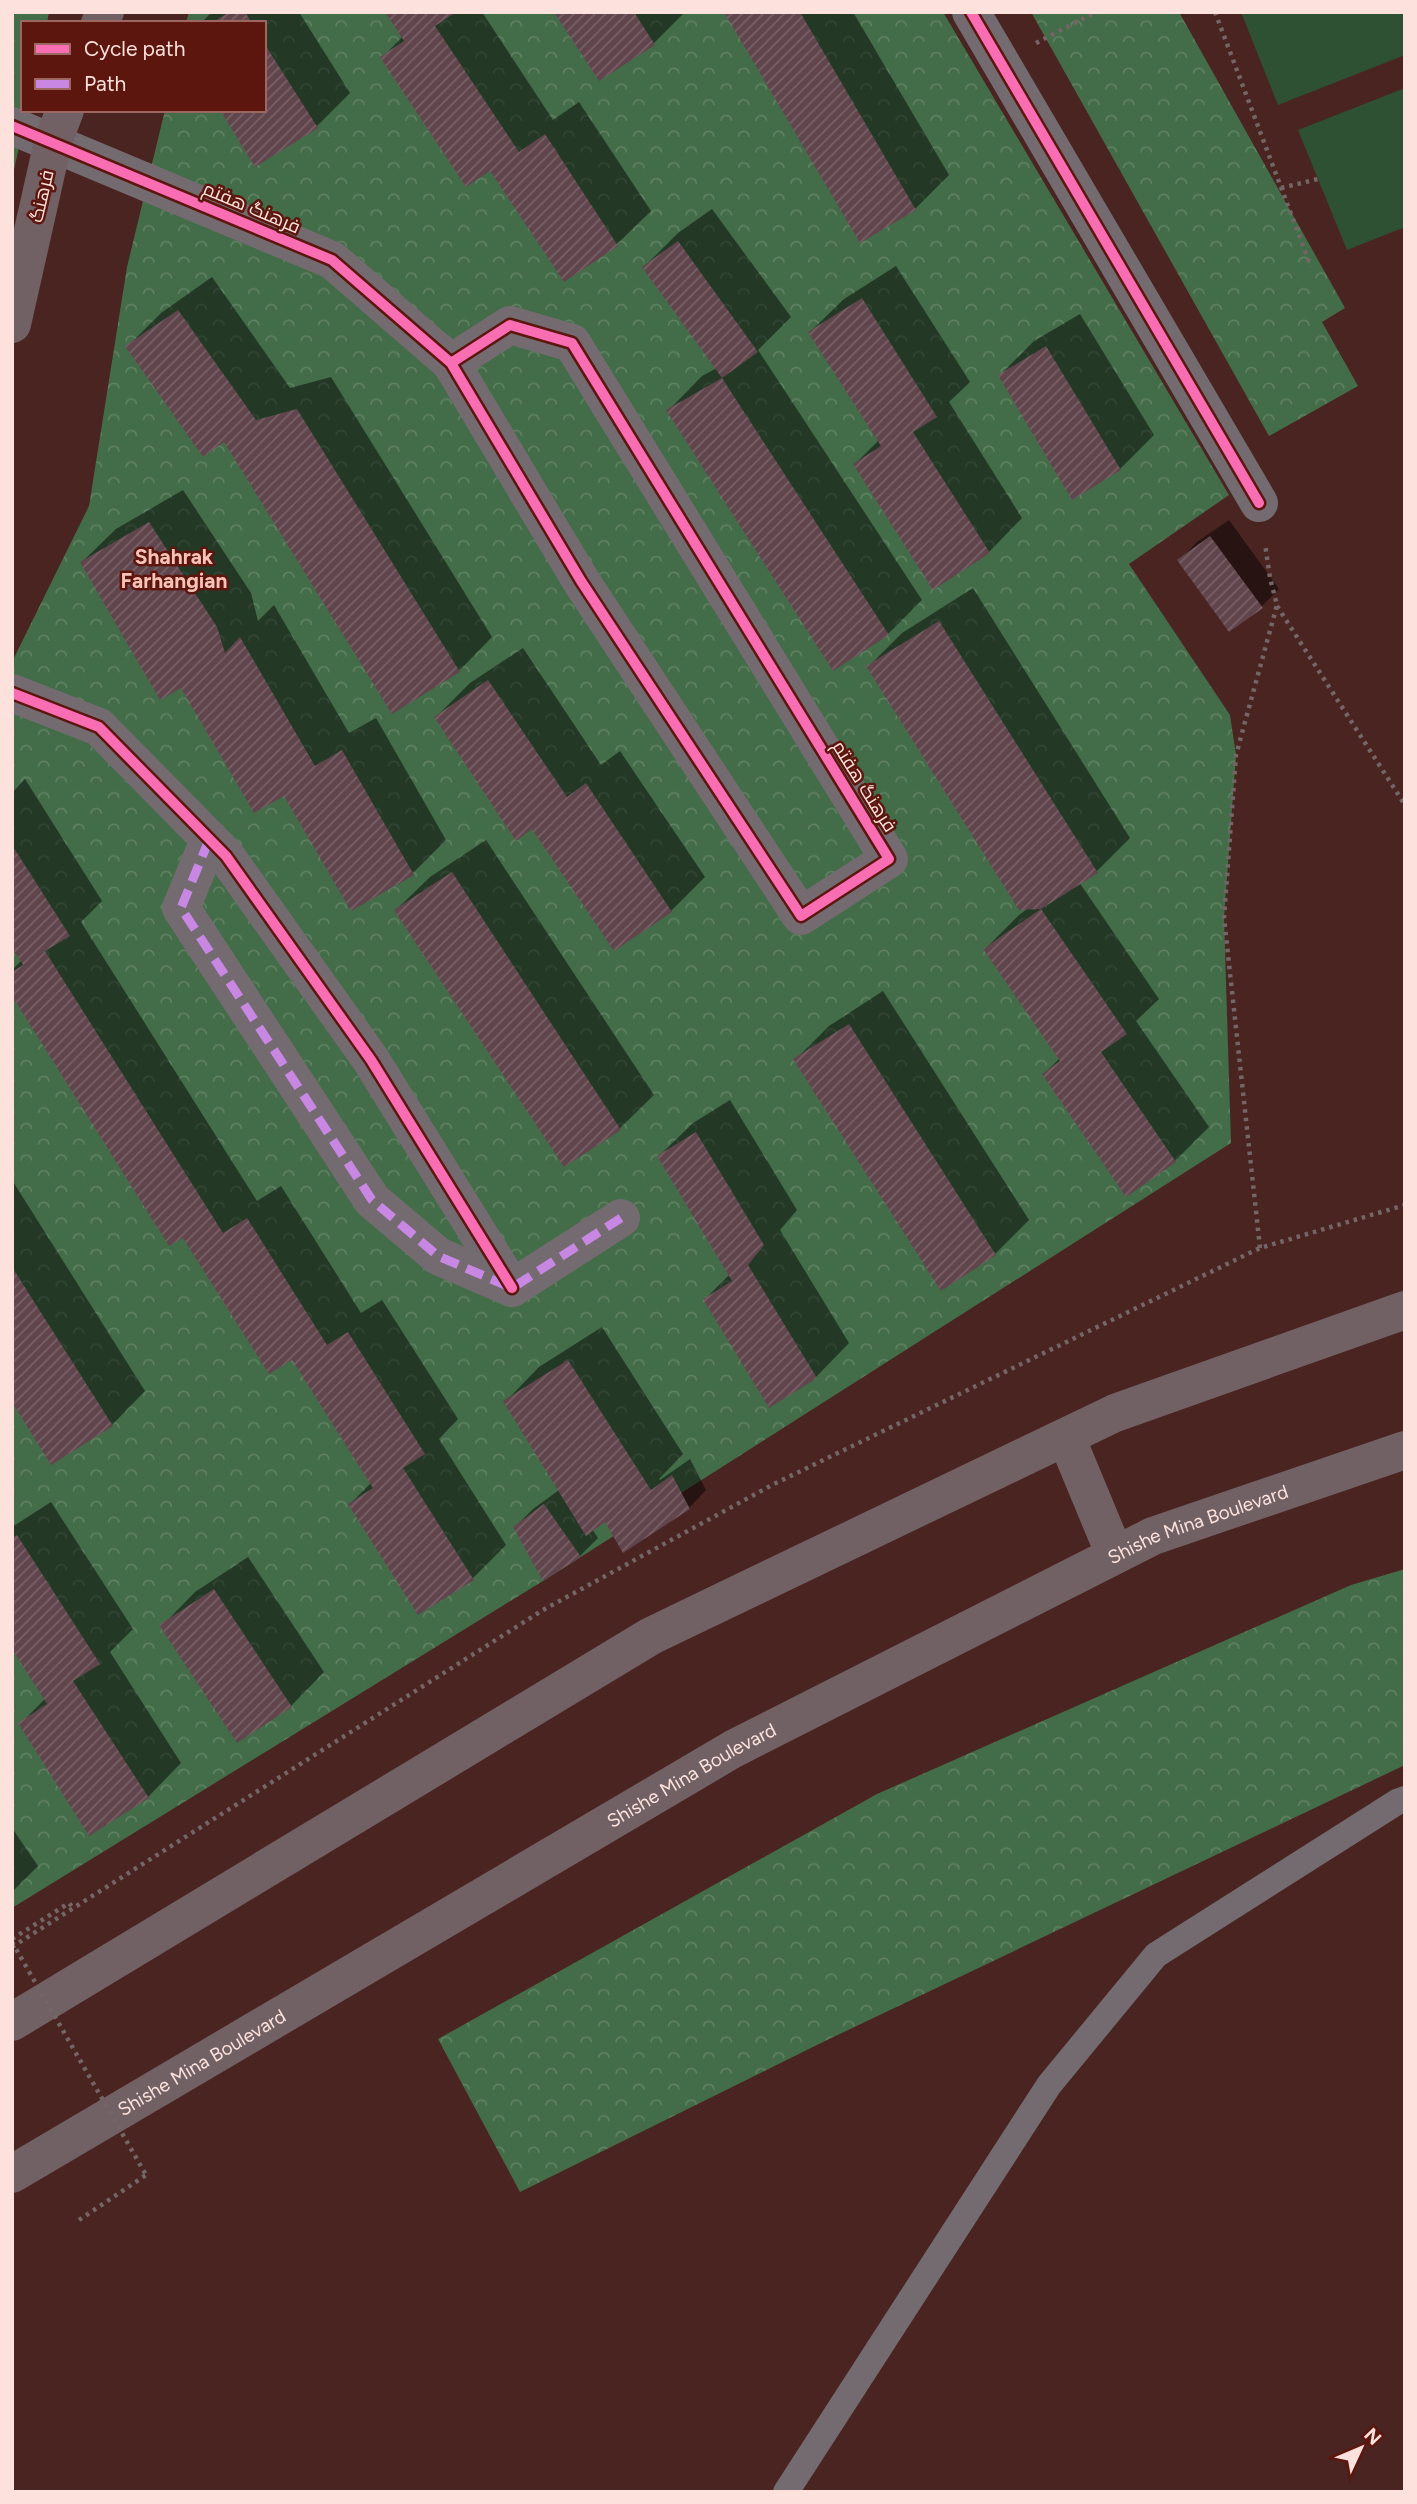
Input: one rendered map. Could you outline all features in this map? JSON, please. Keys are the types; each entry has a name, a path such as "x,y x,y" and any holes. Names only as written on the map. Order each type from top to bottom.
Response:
{"main road":[{"name":"فرهنگ","path":"12,324 59,126"},
{"path":"12,2022 650,1636 1115,1413 1405,1310"},
{"path":"1066,1437 1115,1555"},
{"name":"Shishe Mina Boulevard","path":"12,2174 733,1749 1153,1536 1405,1450"}],"street":[{"path":"971,12 1259,503"},
{"name":"فرهنگ هفتم","path":"12,125 59,126 331,260 452,363 581,581 801,916 889,859 572,343 510,325 452,363"},
{"path":"12,693 99,727 226,856 371,1060 512,1289"},
{"path":"209,840 181,908 372,1200 438,1256 512,1289"},
{"path":"512,1289 621,1218"}],"lane":[{"path":"786,2492 1049,2085 1156,1955 1405,1799"}],"path":[{"path":"1032,45 1096,12"},
{"path":"1215,12 1311,267"},
{"path":"1281,188 1318,178"},
{"path":"1259,503 1270,578 1277,605 1405,805"},
{"path":"1260,1248 1224,918 1236,755 1277,605"},
{"path":"79,2220 146,2175 12,1942 69,1903 74,1909 543,1610 772,1485 1260,1248 1405,1205"}],"green space":[{"path":"12,12 49,12 47,21 21,21 21,112 27,112 12,179"},
{"path":"189,12 943,12 1229,495 1129,564 1230,715 1236,755 1224,918 1231,1143 543,1581 12,1908 12,662 89,506 127,267 165,112 266,112 266,21 187,21"},
{"path":"1031,12 1179,12 1345,308 1322,322 1358,386 1269,436"},
{"path":"1241,12 1405,12 1405,55 1278,105"},
{"path":"1405,88 1405,227 1347,250 1298,130"},
{"path":"1405,1569 1405,1765 825,2041 520,2192 438,2039 877,1794 1351,1585"}],"building":[{"path":"229,12 245,12 251,21 215,21"},
{"path":"385,12 456,12 435,26 519,152 545,134 618,246 564,282 490,171 466,187 380,57 404,41"},
{"path":"554,12 634,12 655,45 599,81"},
{"path":"724,12 800,12 916,210 860,243"},
{"path":"266,46 318,128 255,167 221,112 266,112"},
{"path":"678,241 758,352 722,378 642,267"},
{"path":"862,298 937,417 913,432 990,553 933,590 853,464 881,446 808,332"},
{"path":"178,310 256,420 297,409 460,672 392,714 224,442 203,457 125,346"},
{"path":"1046,346 1121,470 1072,500 998,375"},
{"path":"722,378 889,635 833,671 666,410"},
{"path":"149,522 217,627 225,653 240,637 315,766 342,750 414,875 351,911 284,796 254,813 181,688 160,700 80,562"},
{"path":"1210,536 1263,608 1229,632 1177,560"},
{"path":"939,621 1098,873 1041,909 1019,910 866,666"},
{"path":"488,680 567,797 586,783 672,912 614,951 532,829 516,841 434,717"},
{"path":"12,845 70,936 45,951 223,1233 247,1218 327,1345 348,1332 425,1454 403,1468 474,1580 418,1615 348,1504 373,1488 292,1360 269,1374 183,1238 169,1246 12,996 12,972 23,965 12,948"},
{"path":"452,872 621,1130 564,1167 394,910"},
{"path":"1041,909 1127,1034 1101,1052 1176,1162 1126,1197 1042,1074 1060,1061 983,949"},
{"path":"849,1024 996,1255 941,1291 793,1059"},
{"path":"696,1132 764,1245 748,1265 817,1378 769,1408 703,1299 732,1281 657,1156"},
{"path":"12,1267 113,1426 51,1465 12,1402"},
{"path":"568,1360 651,1490 672,1475 690,1509 623,1553 605,1522 586,1536 503,1401"},
{"path":"544,1504 581,1557 543,1581 513,1527"},
{"path":"17,1535 100,1664 73,1681 149,1798 89,1836 18,1723 47,1704 12,1649 12,1538"},
{"path":"214,1589 292,1707 237,1743 159,1625"}],"marked path":[{"path":"209,840 181,908 372,1200 438,1256 512,1288 621,1218"}],"cycle path":[{"path":"971,12 1259,503"},
{"path":"12,126 332,260 451,363 581,581 801,916 889,859 572,343 510,325 451,363"},
{"path":"12,693 99,727 226,856 371,1060 512,1288"}],"district":[{"name":"Shahrak Farhangian","path":"174,569"}]}
